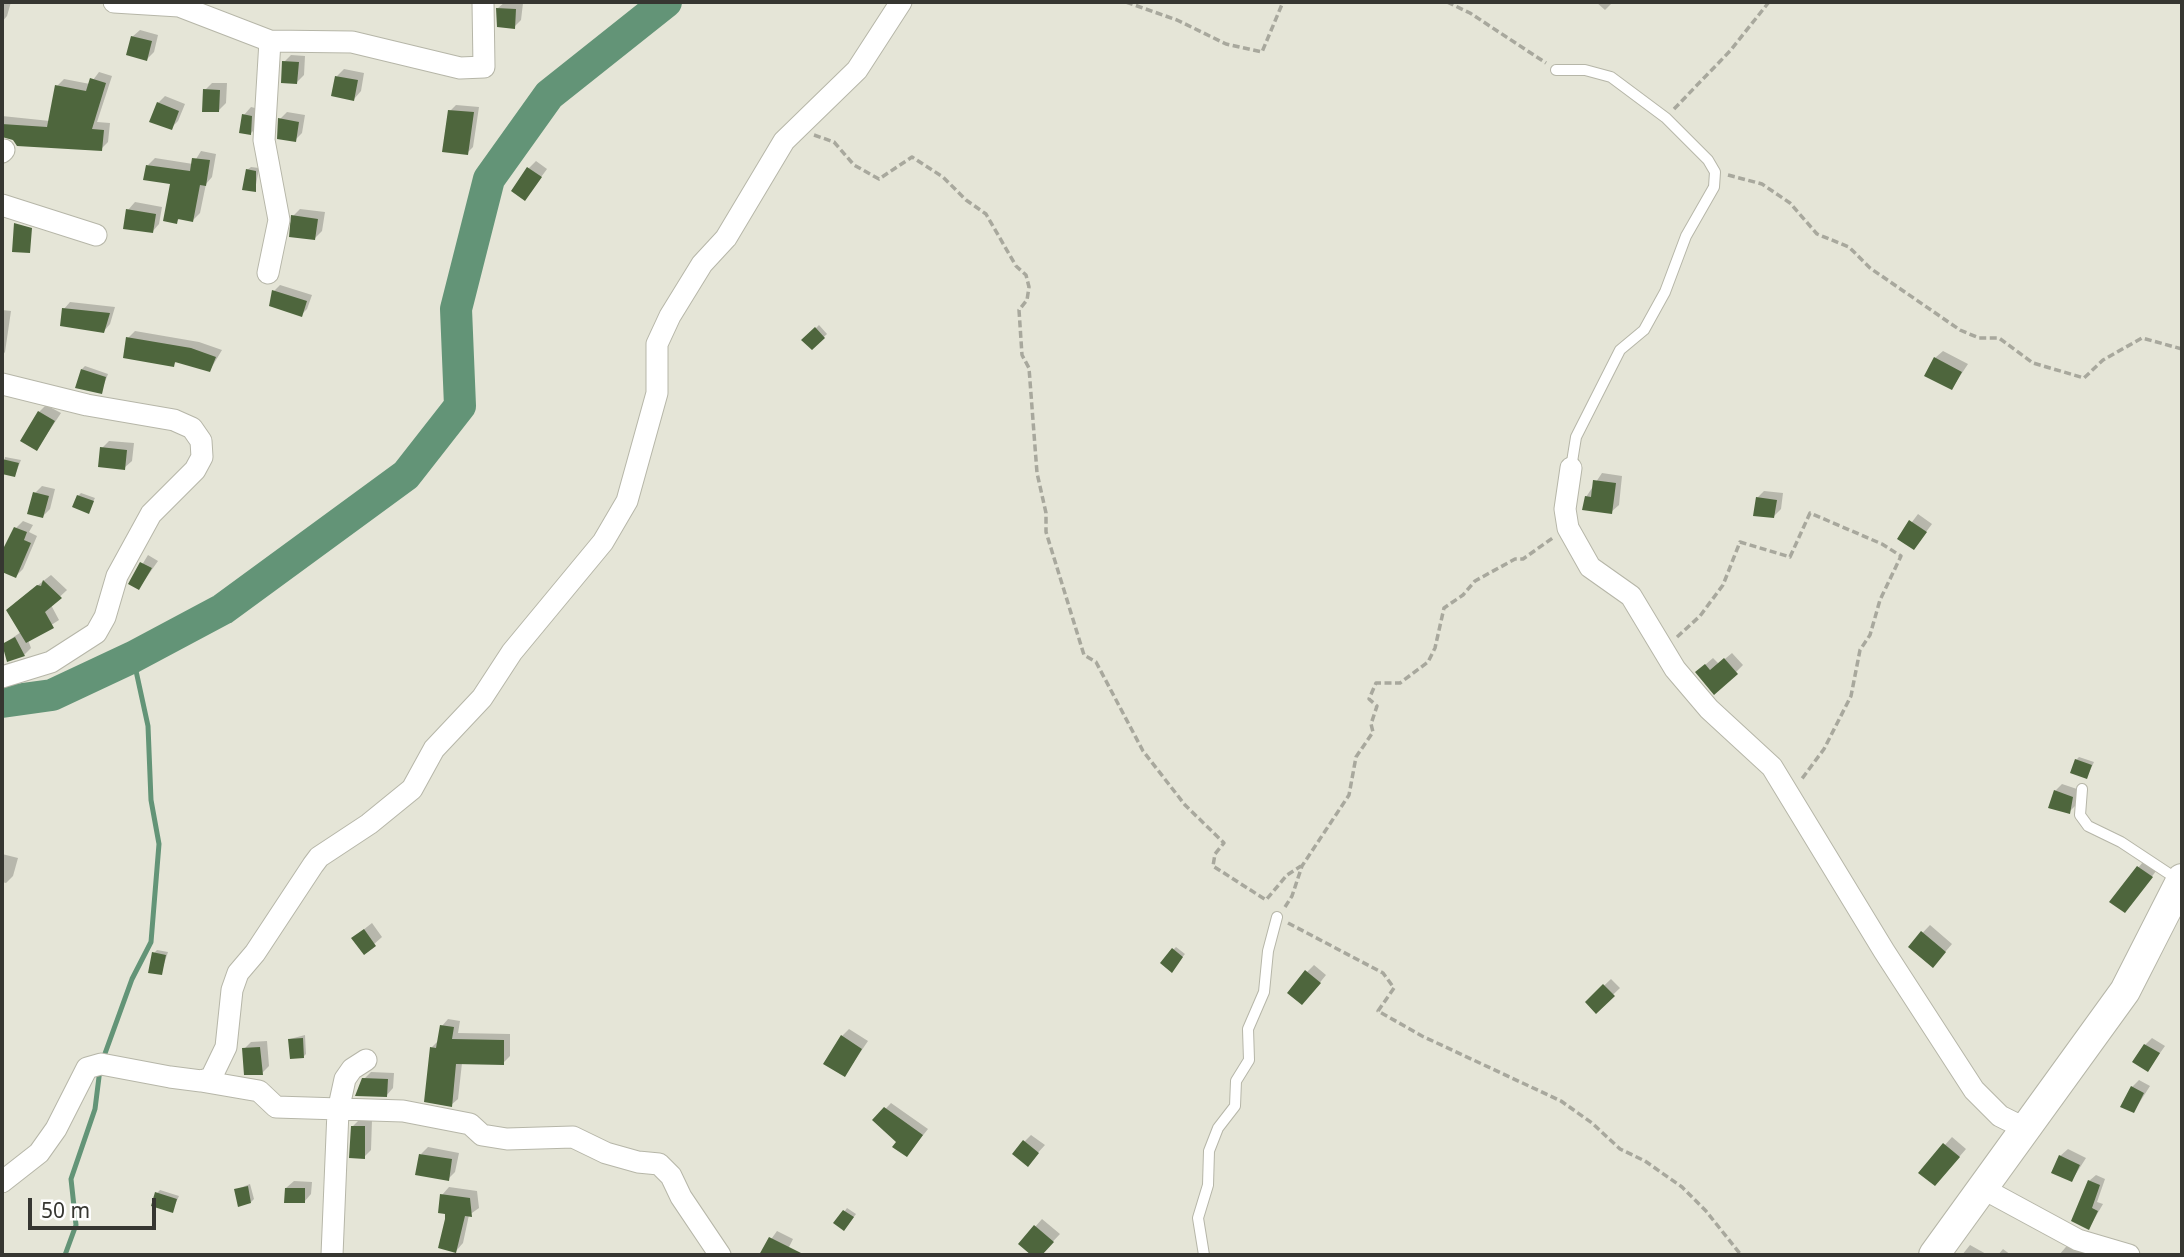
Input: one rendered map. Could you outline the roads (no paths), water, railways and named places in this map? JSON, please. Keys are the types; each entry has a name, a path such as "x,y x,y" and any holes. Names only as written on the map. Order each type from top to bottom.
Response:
{"street":[{"path":"114,2 179,6 270,41 352,42 460,68 484,68 483,2"},
{"path":"201,1081 211,1078 217,1070 226,1047 232,990 238,973 255,953 319,857 369,824 411,789 433,749 482,698 512,652 603,542 627,500 657,393 657,344 702,264 726,238 764,179 774,155 784,141 857,70 901,2"},
{"path":"268,273 279,220 264,140 270,41"},
{"path":"2,205 96,235"},
{"path":"2,384 87,405 174,420 191,428 201,441 202,457 195,470 151,514 117,576 105,617 96,633 51,662 2,677"},
{"path":"1571,468 1565,509 1568,528 1571,538 1590,567 1631,596 1675,669 1709,709 1772,767 1884,951 1975,1090 2000,1116 2028,1129"},
{"path":"1934,1255 2028,1129 2125,991 2182,880"},
{"path":"332,1255 338,1111 345,1079 352,1069 366,1060"},
{"path":"2,1182 39,1153 56,1129 87,1068 101,1064 259,1091 276,1107 402,1111 470,1124 482,1135 507,1139 573,1136 606,1153 638,1162 659,1164 671,1176 681,1197 720,1255"},
{"path":"1982,1188 2078,1240 2129,1255"}],"lane":[{"path":"1556,70 1585,70 1611,77 1666,118 1708,160 1715,173 1714,187 1686,236 1665,292 1644,330 1620,350 1576,437 1571,468"},
{"path":"2082,789 2080,815 2088,826 2121,842 2182,880"},
{"path":"1204,1255 1198,1218 1208,1185 1209,1151 1219,1128 1236,1106 1236,1081 1249,1059 1248,1029 1264,992 1268,951 1277,917"}],"waterway":[{"path":"2,702 52,695 133,657 223,609 406,475 460,406 456,309 489,179 549,95 666,2"},
{"path":"103,1059 132,979 151,942 159,844 151,800 148,726 133,657"},
{"path":"65,1255 76,1225 71,1179 95,1109 100,1069"}]}
